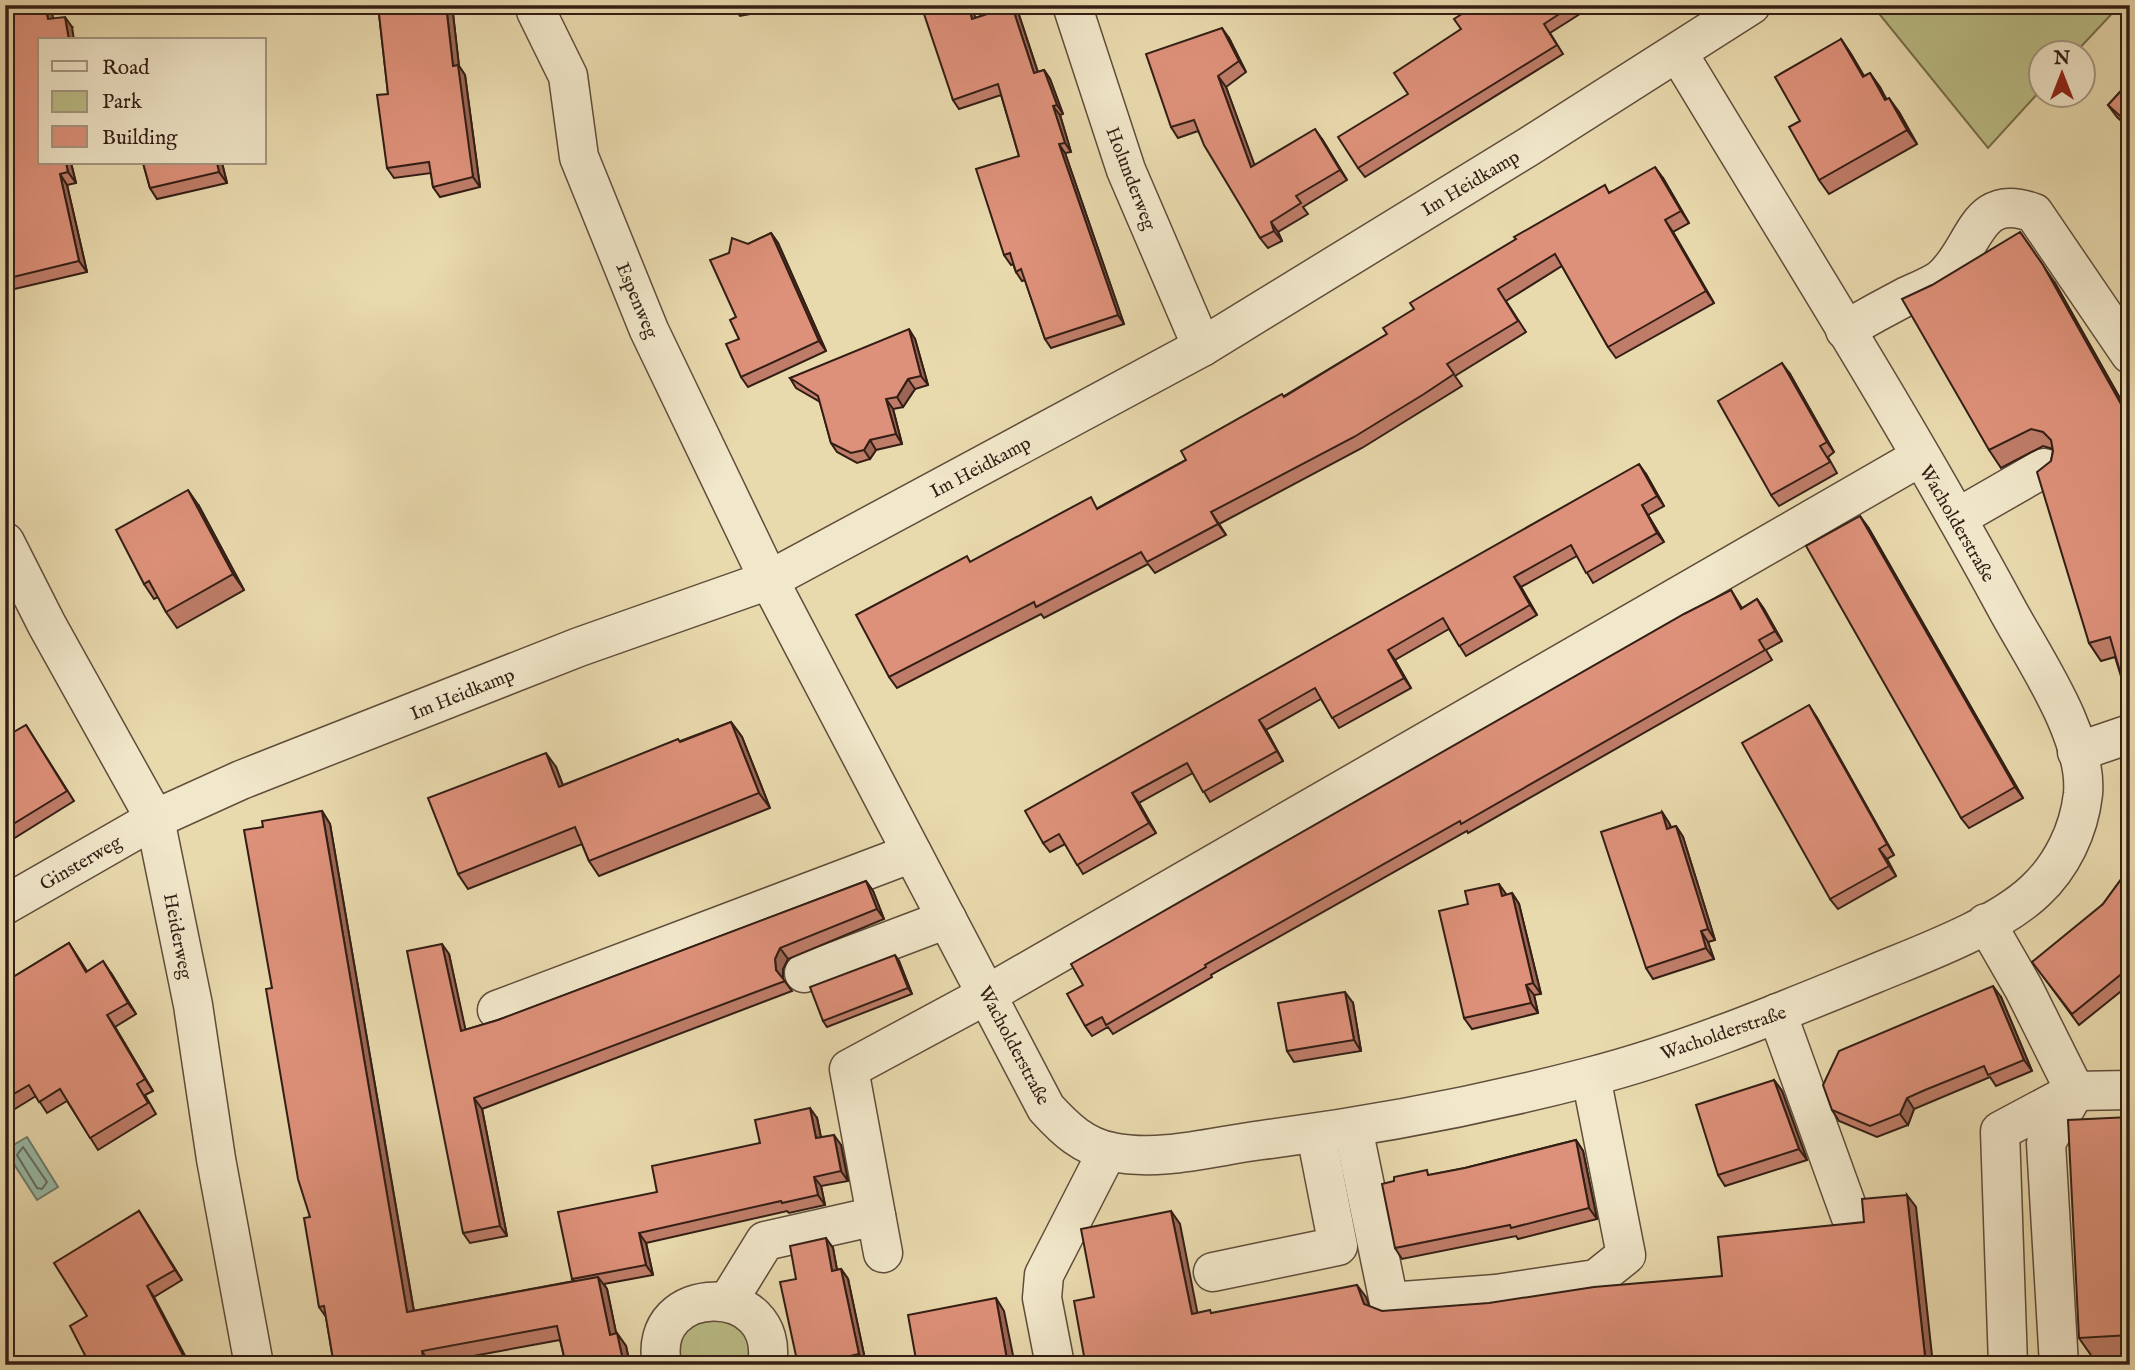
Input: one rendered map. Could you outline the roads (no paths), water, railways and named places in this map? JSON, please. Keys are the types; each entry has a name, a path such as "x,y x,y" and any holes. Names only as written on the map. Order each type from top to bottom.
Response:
{"street":[{"name":"Holunderweg","path":"1072,5 1126,170 1202,347"},
{"name":"Im Heidkamp","path":"155,819 241,780 579,647 769,580 1202,347 1678,53 1751,5"},
{"name":"Espenweg","path":"536,11 568,76 579,157 649,330 769,580"},
{"name":"Wacholderstraße","path":"769,580 1046,1108 1078,1138 1107,1152 1163,1154 1316,1134 1591,1077 1777,1013 1907,960 1986,923 2034,892 2067,851 2080,815 2084,787 2077,752 2067,723 1957,518 1678,53"},
{"path":"1845,330 1940,279 1960,258 1983,218 1999,208 2016,206 2034,213 2130,354"},
{"path":"883,1253 849,1069 988,995 1920,457"},
{"path":"1957,518 2044,468"},
{"name":"Heiderweg","path":"5,542 47,625 155,819 193,1005 216,1159 254,1365"},
{"path":"2077,752 2130,734"},
{"name":"Ginsterweg","path":"5,905 155,819"},
{"path":"497,1010 912,853"},
{"path":"804,972 947,919"},
{"path":"1986,923 2025,989 2075,1091"},
{"path":"1777,1013 1850,1215"},
{"path":"1353,1128 1389,1302 1496,1294 1596,1279 1626,1255 1591,1077"},
{"path":"2008,1365 2000,1131 2075,1091 2130,1090"},
{"path":"2059,1365 2046,1143 2075,1091"},
{"path":"1213,1272 1338,1246 1316,1134"},
{"path":"1055,1365 1042,1298 1044,1275 1107,1152"},
{"path":"728,1301 765,1241 876,1216"},
{"path":"662,1365 660,1355 663,1335 673,1318 689,1306 708,1300 728,1301 757,1320 766,1336 767,1365"}],"water":[{"path":"27,1137 58,1187 37,1200 5,1150"}]}
